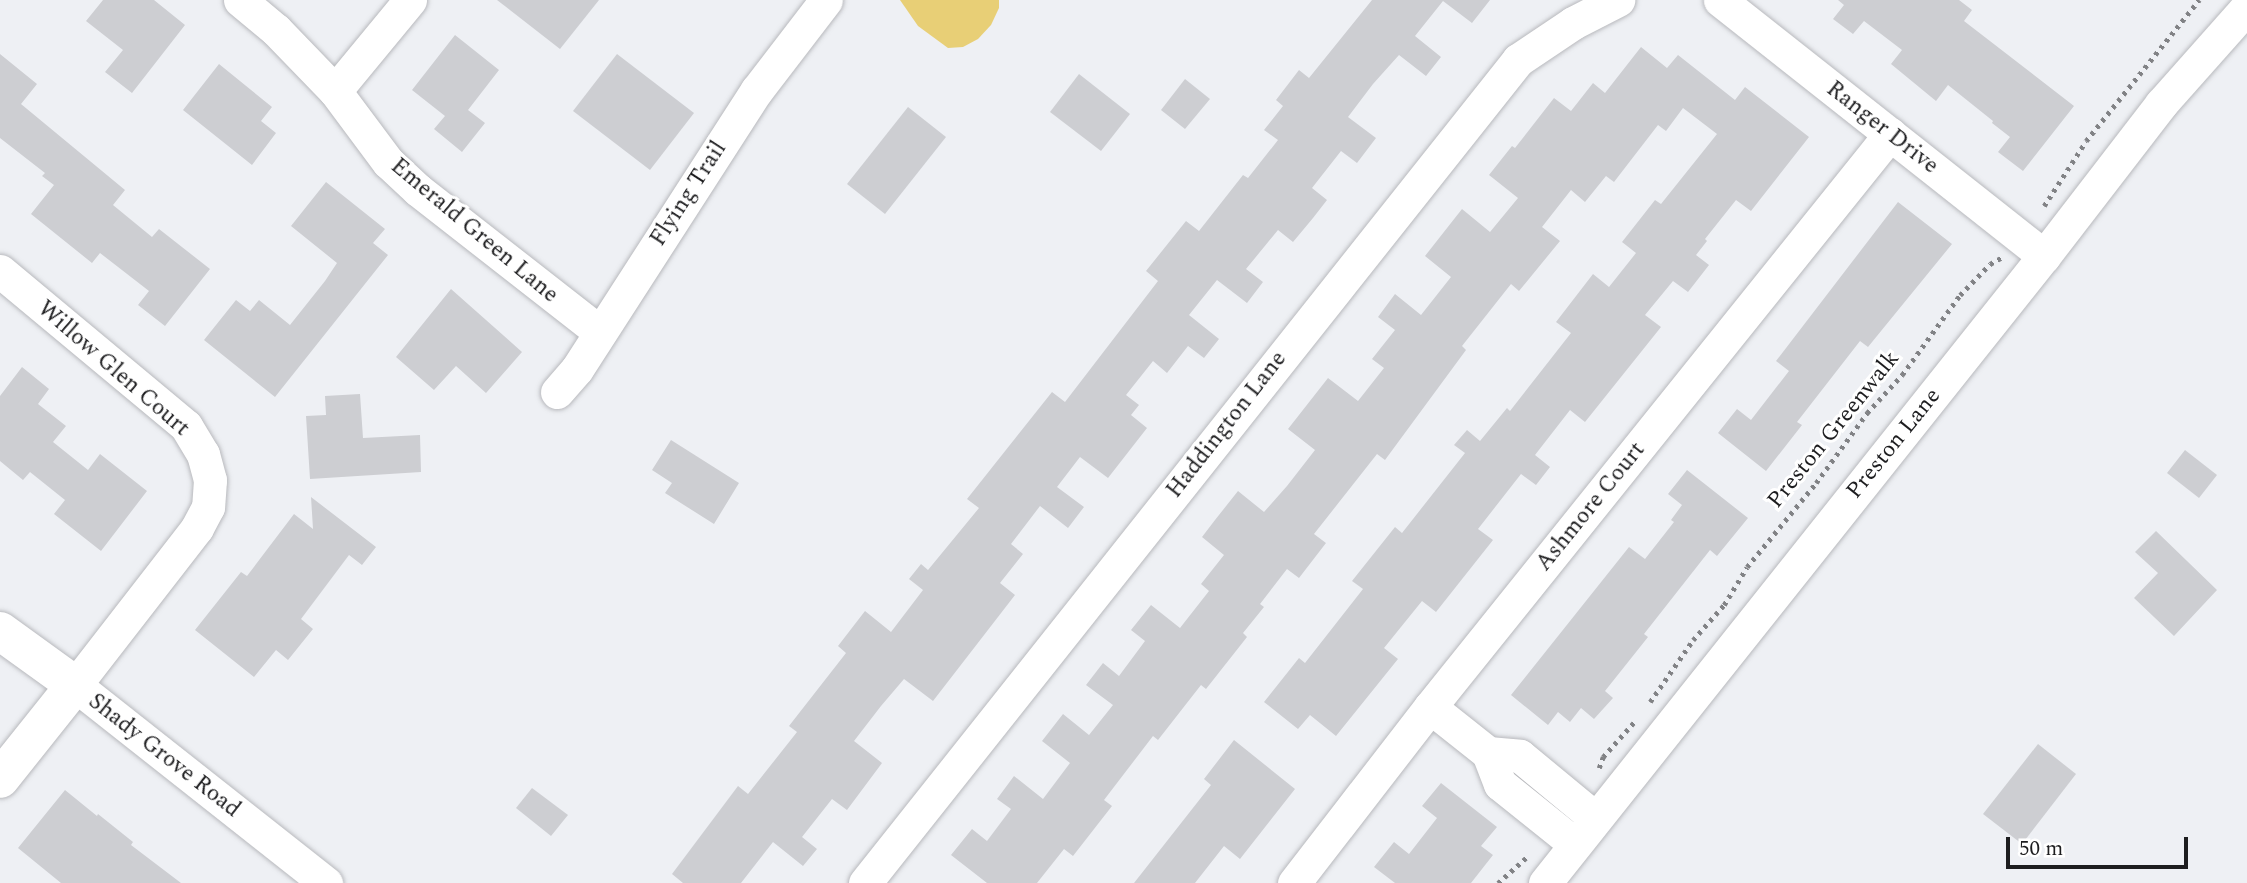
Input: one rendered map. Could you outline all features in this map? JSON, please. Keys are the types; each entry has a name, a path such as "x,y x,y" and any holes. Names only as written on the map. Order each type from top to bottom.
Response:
{"main road":[{"name":"Shady Grove Road","path":"0,631 75,685"},
{"path":"0,779 75,685"}],"street":[{"name":"Emerald Green Lane","path":"240,0 276,30 335,91 388,162 418,190 600,332"},
{"path":"335,91 410,0"},
{"name":"Flying Trail","path":"557,392 577,369 757,90 826,0"},
{"name":"Haddington Lane","path":"865,883 1518,60 1573,23 1618,0"},
{"name":"Ranger Drive","path":"1720,0 2033,247"},
{"name":"Preston Lane","path":"1545,883 1565,836 2033,247 2247,7"},
{"name":"Ashmore Court","path":"1294,883 1430,707 1890,134"},
{"name":"Willow Glen Court","path":"0,271 186,426 203,454 210,480 208,507 197,528 75,685"},
{"name":"Shady Grove Road","path":"75,685 326,883"},
{"path":"1430,707 1488,753 1500,784 1565,836"},
{"path":"1488,753 1520,756 1585,811"}],"path":[{"name":"Preston Greenwalk","path":"1585,811 1603,757 1642,713 1693,640 1724,605 1747,567 1816,483 1867,413 1902,374 1960,295 1990,264 2010,253 2033,247 2086,141 2199,0"},
{"path":"1498,883 1565,836"}],"shaded area":[{"path":"900,0 999,0 999,8 991,25 978,39 963,47 948,48 918,26"}],"building":[{"path":"103,0 154,0 185,25 132,93 105,72 123,50 86,21"},
{"path":"497,0 599,0 560,49"},
{"path":"1372,0 1490,0 1472,23 1443,1 1415,36 1441,57 1426,76 1399,55 1373,84 1348,117 1376,138 1357,163 1341,151 1312,188 1327,200 1313,218 1293,242 1278,230 1246,269 1263,282 1247,303 1217,280 1189,315 1219,339 1204,358 1188,346 1167,373 1153,361 1126,395 1139,405 1131,415 1147,428 1108,478 1080,457 1057,487 1084,507 1068,528 1040,506 1011,544 1023,554 1000,583 1015,595 933,701 904,679 881,706 854,741 882,763 847,810 832,799 802,837 817,849 803,866 773,842 741,883 683,883 672,874 738,786 748,794 797,732 789,726 846,653 838,646 865,611 891,632 923,590 909,579 921,564 928,570 979,508 967,499 1052,392 1065,402 1158,281 1146,271 1186,221 1199,231 1243,175 1248,178 1278,140 1264,130 1283,106 1276,100 1299,70 1309,78"},
{"path":"1838,0 1959,0 1972,10 1964,21 2074,106 2023,171 1998,152 2010,137 1948,85 1936,101 1891,64 1902,50 1864,21 1853,34 1833,19 1844,5"},
{"path":"455,35 499,70 468,110 485,123 462,152 434,129 445,116 412,90"},
{"path":"1641,47 1667,68 1678,55 1735,100 1745,87 1809,137 1751,211 1736,200 1705,239 1707,241 1696,255 1709,265 1688,292 1673,281 1645,315 1661,327 1585,422 1570,410 1535,455 1550,467 1536,485 1521,474 1478,529 1493,540 1436,612 1422,601 1384,648 1398,659 1336,736 1310,715 1298,729 1264,702 1299,658 1305,663 1363,589 1352,581 1395,527 1402,533 1465,453 1454,445 1467,430 1480,441 1507,408 1510,411 1571,333 1556,322 1593,274 1609,287 1636,253 1622,242 1655,200 1661,204 1717,134 1683,108 1666,131 1658,125 1614,182 1606,176 1585,202 1571,190 1542,227 1560,241 1519,291 1511,284 1462,346 1466,350 1385,460 1377,454 1314,534 1326,543 1299,578 1287,569 1260,604 1264,607 1243,633 1247,637 1206,689 1201,685 1158,740 1153,736 1104,800 1112,806 1073,856 1064,849 1037,883 987,883 951,855 972,829 987,841 1011,809 997,799 1014,776 1043,799 1070,763 1042,741 1063,714 1089,735 1113,705 1086,685 1103,663 1119,676 1145,641 1131,630 1151,605 1180,628 1209,591 1201,584 1224,555 1202,537 1215,520 1238,491 1264,512 1287,486 1315,450 1288,429 1328,378 1358,401 1384,368 1372,359 1395,330 1378,317 1395,294 1421,315 1451,277 1425,256 1462,209 1490,232 1518,198 1489,175 1512,146 1515,148 1554,98 1571,111 1593,83 1605,93"},
{"path":"0,54 37,84 21,104 125,190 113,205 152,237 159,229 210,269 165,326 138,305 149,291 100,253 92,263 31,214 54,185 42,176 45,173 0,138"},
{"path":"617,54 694,113 650,170 573,111"},
{"path":"219,64 272,107 261,121 276,133 252,165 183,110"},
{"path":"1079,74 1130,114 1101,151 1050,112"},
{"path":"1185,79 1210,99 1185,129 1161,110"},
{"path":"908,107 946,137 885,214 847,184"},
{"path":"326,182 385,229 373,243 388,255 275,397 204,340 236,300 250,311 259,300 290,325 325,281 337,263 291,226"},
{"path":"1898,202 1952,244 1868,347 1860,341 1797,422 1802,425 1766,471 1718,433 1737,409 1751,420 1789,371 1776,361"},
{"path":"451,289 522,352 486,393 456,366 434,390 396,357"},
{"path":"22,367 49,389 38,404 66,426 53,442 88,470 100,454 147,491 101,551 54,514 65,500 30,472 23,480 0,461 0,396"},
{"path":"360,394 363,438 420,435 421,472 310,479 306,416 326,415 325,396"},
{"path":"671,440 739,483 714,524 665,493 672,483 652,470"},
{"path":"2185,450 2217,475 2199,498 2167,473"},
{"path":"1687,470 1748,518 1717,556 1710,550 1644,634 1648,637 1605,691 1613,698 1594,719 1581,708 1570,722 1558,712 1548,725 1511,695 1629,547 1645,559 1674,522 1671,520 1682,505 1668,494"},
{"path":"311,497 376,547 362,565 349,555 301,619 313,629 288,660 276,650 254,677 195,630 241,572 247,576 294,514 313,529"},
{"path":"2156,531 2217,590 2174,636 2134,598 2158,573 2135,552"},
{"path":"1234,740 1295,789 1240,859 1224,846 1195,883 1134,883 1211,785 1204,779"},
{"path":"2038,744 2076,774 2022,844 1983,814"},
{"path":"1441,783 1497,827 1481,846 1493,855 1471,883 1395,883 1374,867 1394,842 1409,854 1437,818 1422,806"},
{"path":"532,788 568,815 551,836 516,808"},
{"path":"65,790 181,883 61,883 18,848"}]}
